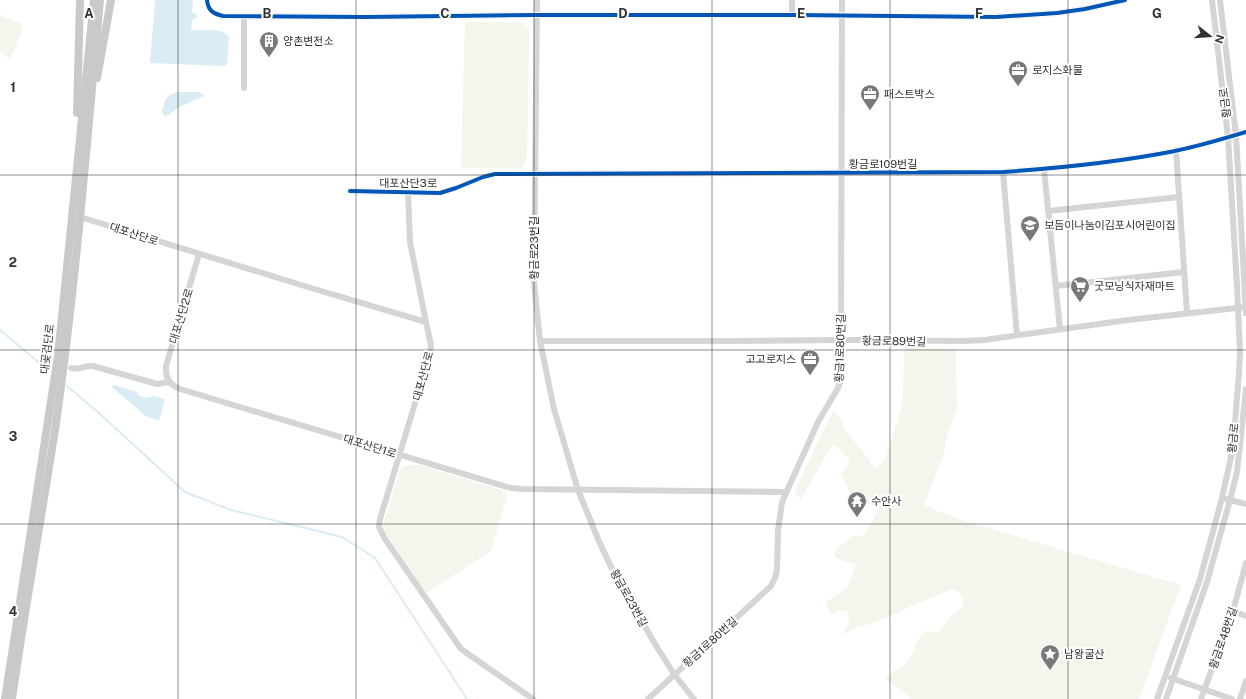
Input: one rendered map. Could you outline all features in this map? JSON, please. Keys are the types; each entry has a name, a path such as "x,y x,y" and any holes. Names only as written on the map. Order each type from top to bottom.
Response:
{"main road":[{"path":"75,184 80,0"},
{"name":"대곶검단로","path":"5,699 58,356 94,0"},
{"name":"대곶검단로","path":"12,699 56,423 80,217 100,0"},
{"path":"88,126 111,0"}],"street":[{"path":"207,0 210,9 217,14 244,16 365,17 536,15 980,17 1039,15 1085,9 1125,0"},
{"name":"황금로23번길","path":"536,0 533,263 535,300 540,341 554,409 578,490 598,540 611,567 647,631 674,674 694,699"},
{"path":"792,0 792,15"},
{"name":"황금1로80번길","path":"648,699 771,586 776,573 780,515 786,492 818,422 840,382 842,0"},
{"name":"황금로","path":"1157,699 1200,579 1222,498 1233,448 1239,372 1238,308 1228,137 1212,0"},
{"name":"황금로","path":"1220,0 1236,135 1246,313"},
{"path":"244,16 244,88"},
{"name":"황금로109번길","path":"535,175 841,173 940,174 1003,172 1044,169 1110,161 1176,150 1246,132"},
{"path":"1176,150 1187,313"},
{"path":"1044,169 1060,329"},
{"path":"1003,172 1017,335"},
{"name":"대포산단3로","path":"350,191 440,193 489,175 535,175"},
{"path":"408,193 410,242 426,322"},
{"path":"1048,211 1179,196"},
{"name":"대포산단로","path":"80,217 426,322 431,348 380,519 381,532 461,649 533,699"},
{"name":"대포산단2로","path":"168,381 166,371 168,358 200,254"},
{"path":"1056,286 1184,272"},
{"name":"황금로89번길","path":"540,341 964,341 984,340 1187,313 1246,308"},
{"path":"71,368 77,370 85,366 93,366 157,384 168,381"},
{"name":"대포산단1로","path":"168,381 176,387 186,391 510,488 578,490"},
{"name":"황금로","path":"1166,699 1207,582 1230,500 1240,454 1246,389"},
{"path":"578,490 786,492"},
{"path":"1222,498 1246,504"},
{"name":"황금로48번길","path":"1201,699 1244,582 1246,563"},
{"path":"1233,611 1246,616"},
{"path":"1165,676 1232,699"},
{"path":"1240,699 1246,681"}],"shaded area":[{"path":"155,0 193,0 192,12 197,15 197,17 192,21 191,30 212,30 226,34 229,37 227,64 225,66 150,63"},
{"path":"0,15 24,25 10,59 0,52"},
{"path":"465,22 517,22 526,26 529,32 527,156 524,165 521,168 461,168"},
{"path":"178,92 200,92 204,96 181,106 165,117 162,112 166,99 171,94"},
{"path":"904,347 956,349 957,412 950,426 944,453 924,505 961,520 1181,585 1139,699 911,699 903,691 885,679 907,662 913,654 920,638 927,630 932,633 939,632 948,619 960,609 963,599 959,592 950,590 877,622 856,628 845,634 844,632 850,618 847,612 843,610 830,613 826,607 827,601 848,587 856,565 835,557 835,551 838,546 845,544 851,537 863,535 877,512 875,506 856,497 850,492 841,473 850,461 835,445 827,454 801,499 795,492 796,488 833,411 843,421 842,426 876,469 886,457 901,410 903,395"},
{"path":"113,385 138,392 137,395 146,398 154,396 165,399 159,421 146,416 112,388"},
{"path":"419,465 508,492 491,551 426,593 387,535 383,526 400,470 404,466"}],"waterway":[{"path":"0,330 43,366"},
{"path":"67,386 100,414 185,492 231,510 342,537 375,558 467,699"}],"cycle path":[{"path":"207,0 210,9 223,16 365,17 536,15 996,17 1057,13 1085,9 1125,0"},
{"path":"350,191 440,193 495,174 1003,172 1046,169 1154,155 1193,147 1246,132"}],"place":[{"name":"양촌변전소","path":"269,58"},
{"name":"로지스화물","path":"1018,87"},
{"name":"패스트박스","path":"870,111"},
{"name":"보듬이나눔이김포시어린이집","path":"1030,242"},
{"name":"굿모닝식자재마트","path":"1080,303"},
{"name":"고고로지스","path":"810,376"},
{"name":"수안사","path":"857,518"},
{"name":"남왕굴산","path":"1050,671"}]}
